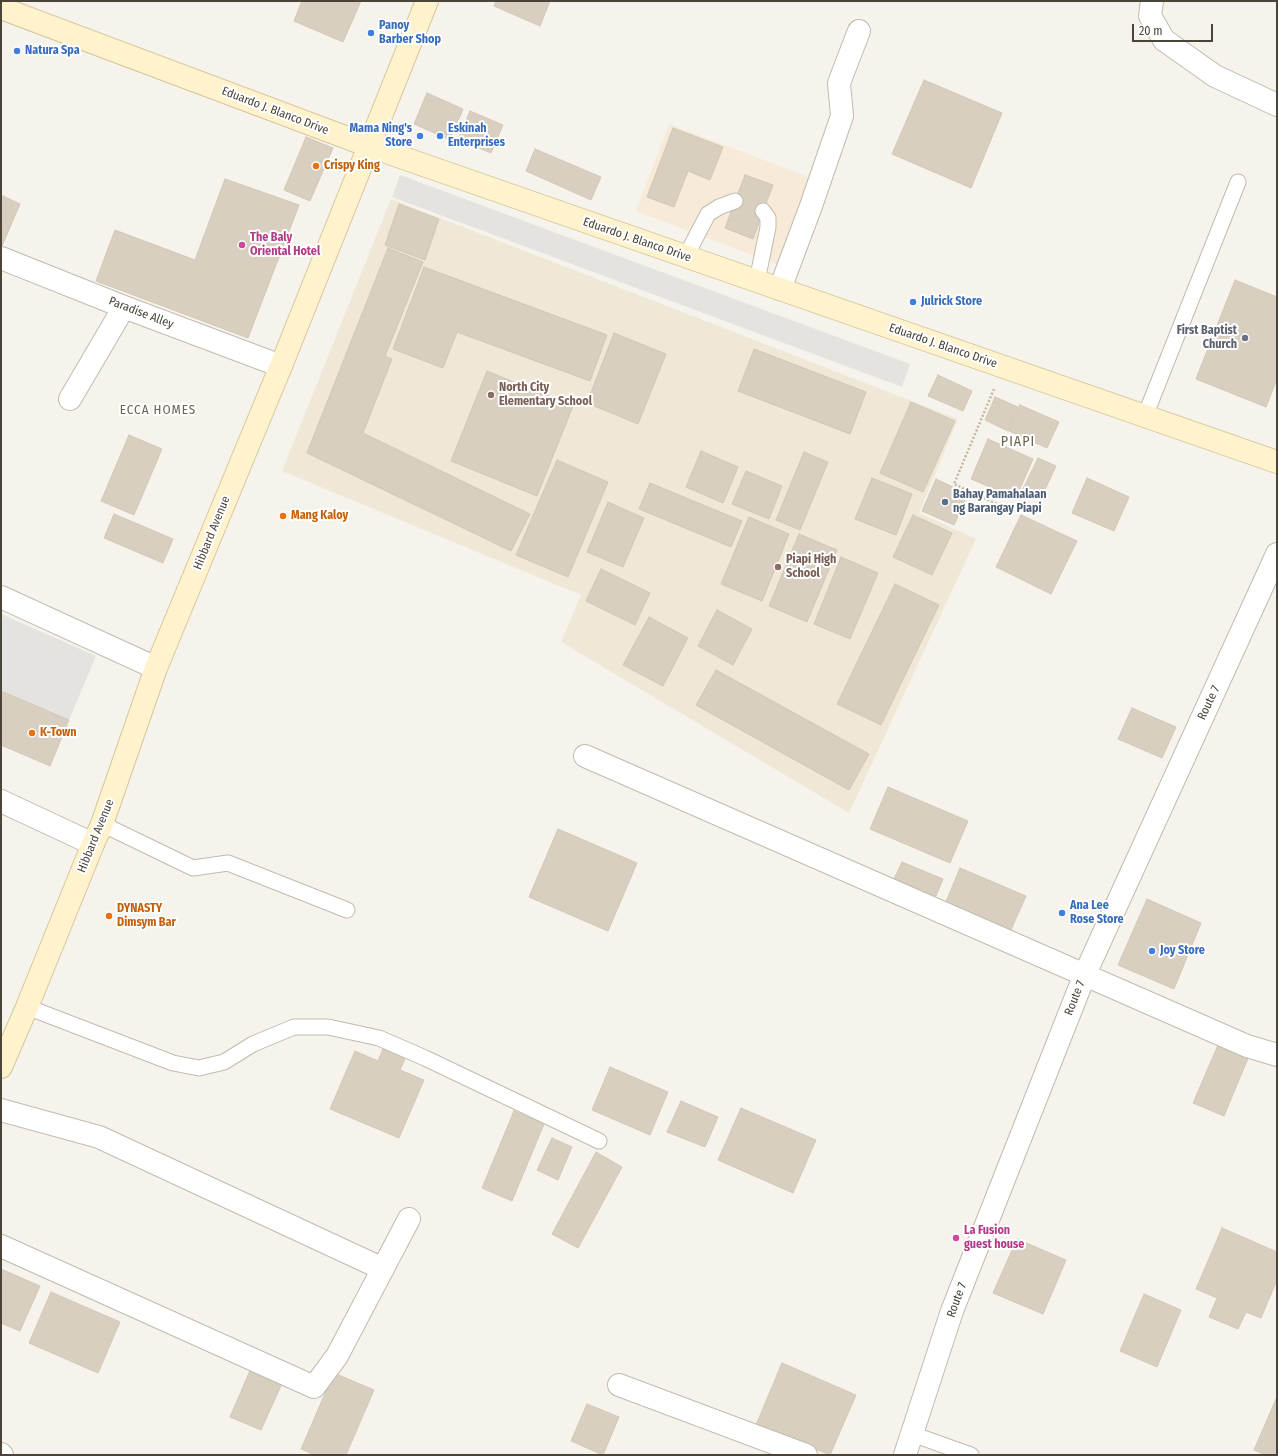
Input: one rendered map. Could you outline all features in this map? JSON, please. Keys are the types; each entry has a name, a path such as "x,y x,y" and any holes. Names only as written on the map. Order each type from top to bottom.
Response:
{"main road":[{"name":"Hibbard Avenue","path":"1,1067 28,1007 102,824 156,668 281,366 427,1"},
{"name":"Eduardo J. Blanco Drive","path":"1,8 369,146 1277,462"}],"street":[{"path":"1152,1 1150,16 1164,40 1215,76 1277,105"},
{"path":"780,289 842,116 839,83 859,31"},
{"name":"Paradise Alley","path":"1,258 124,307 281,366"},
{"path":"70,399 124,307"},
{"name":"Route 7","path":"905,1455 952,1311 1084,974 1277,554"},
{"path":"1,597 156,668"},
{"path":"585,756 1247,1046 1277,1055"},
{"path":"1,801 93,844"},
{"path":"1,1110 99,1137 383,1269"},
{"path":"1,1246 314,1387 337,1356 409,1219"},
{"path":"618,1385 806,1455"}],"lane":[{"path":"1146,416 1238,182"},
{"path":"686,256 708,214 718,207 735,201"},
{"path":"757,281 768,227 768,218 763,211"},
{"path":"102,824 193,868 228,863 347,910"},
{"path":"28,1007 173,1063 200,1068 224,1062 254,1044 294,1027 328,1027 379,1038 425,1058 599,1141"},
{"path":"912,1434 971,1455"}],"path":[{"path":"1004,367 954,484 1014,512"}],"shaded area":[{"path":"669,124 811,178 778,265 636,211"},
{"path":"400,175 910,364 902,387 392,197"},
{"path":"391,199 958,419 919,513 976,539 849,813 561,642 581,595 282,471"},
{"path":"1,614 96,656 69,720 1,691"}],"building":[{"path":"302,1 361,1 343,42 294,21"},
{"path":"496,1 550,1 540,26 494,6"},
{"path":"924,80 1002,113 971,188 892,154"},
{"path":"427,93 463,109 450,140 414,124"},
{"path":"470,111 503,125 491,153 458,139"},
{"path":"673,128 723,147 710,180 688,171 674,207 647,197"},
{"path":"306,137 333,148 310,201 284,190"},
{"path":"535,149 601,177 591,200 526,171"},
{"path":"745,175 773,185 753,239 725,228"},
{"name":"The Baly Oriental Hotel","path":"225,179 299,205 248,338 96,281 115,230 195,260"},
{"path":"1,195 20,204 2,246 1,246"},
{"path":"399,204 439,219 425,260 385,245"},
{"path":"388,248 423,262 385,356 392,359 363,433 530,514 511,551 307,453"},
{"path":"424,267 607,335 590,381 457,332 443,368 393,349"},
{"name":"First Baptist Church","path":"1235,280 1277,297 1277,379 1266,407 1196,379"},
{"path":"614,333 666,354 638,424 587,403"},
{"path":"754,349 866,392 850,434 738,391"},
{"path":"487,371 573,406 537,496 451,461"},
{"path":"938,375 972,391 963,411 928,396"},
{"path":"995,397 1018,407 1008,431 985,420"},
{"path":"911,402 955,421 923,492 880,473"},
{"path":"1020,405 1059,422 1047,448 1009,431"},
{"path":"129,435 162,449 134,515 101,501"},
{"path":"988,439 1033,459 1016,498 971,479"},
{"path":"701,451 738,467 723,503 686,487"},
{"path":"804,452 828,462 800,530 776,520"},
{"path":"1038,458 1056,466 1041,498 1023,489"},
{"path":"557,460 608,482 568,577 516,555"},
{"path":"746,471 782,486 769,519 732,504"},
{"path":"872,478 912,494 896,535 855,519"},
{"path":"1087,478 1129,497 1114,531 1072,513"},
{"name":"Bahay Pamahalaan ng Barangay Piapi","path":"936,479 968,494 954,525 922,511"},
{"path":"650,483 742,521 731,547 639,509"},
{"path":"608,502 644,518 623,567 587,552"},
{"path":"114,514 173,539 163,563 104,538"},
{"path":"913,515 952,533 932,575 893,557"},
{"path":"1021,515 1077,541 1051,594 996,567"},
{"path":"749,517 789,534 762,601 721,584"},
{"path":"799,534 837,550 807,622 769,606"},
{"path":"841,557 878,573 850,639 814,624"},
{"path":"601,569 650,593 635,625 586,601"},
{"path":"895,584 939,605 881,725 837,704"},
{"path":"717,610 752,629 733,665 698,646"},
{"path":"649,617 688,638 663,686 623,665"},
{"path":"716,670 869,754 849,790 696,705"},
{"name":"K-Town","path":"1,691 69,720 50,766 1,745"},
{"path":"1132,708 1176,727 1162,758 1118,739"},
{"path":"888,787 968,821 950,863 870,829"},
{"path":"558,829 637,863 608,931 529,897"},
{"path":"902,862 943,879 936,896 894,879"},
{"path":"960,868 1026,896 1010,932 945,904"},
{"path":"1147,899 1201,923 1174,989 1118,965"},
{"path":"1221,1038 1251,1051 1224,1116 1193,1103"},
{"path":"383,1049 405,1059 400,1070 424,1080 399,1138 330,1109 355,1051 378,1061"},
{"path":"610,1067 668,1092 650,1135 592,1110"},
{"path":"681,1101 718,1117 705,1147 667,1132"},
{"path":"741,1108 816,1140 793,1193 718,1160"},
{"path":"514,1111 544,1124 512,1201 482,1188"},
{"path":"552,1138 572,1147 558,1180 537,1170"},
{"path":"596,1152 622,1167 578,1248 552,1234"},
{"path":"1222,1228 1277,1252 1277,1280 1261,1318 1246,1312 1238,1329 1209,1317 1217,1298 1196,1289"},
{"path":"1017,1239 1066,1260 1043,1314 993,1293"},
{"path":"1,1269 40,1286 20,1331 1,1323"},
{"path":"51,1292 120,1322 98,1373 29,1343"},
{"path":"1144,1294 1181,1310 1157,1367 1120,1351"},
{"path":"782,1363 856,1395 830,1455 756,1425"},
{"path":"252,1366 284,1379 261,1430 230,1417"},
{"path":"334,1373 374,1390 346,1455 315,1455 301,1449"},
{"path":"1276,1399 1277,1455 1265,1455 1254,1450"},
{"path":"587,1404 619,1417 603,1455 571,1441"}],"place":[{"name":"Panoy Barber Shop","path":"371,33"},
{"name":"Natura Spa","path":"17,51"},
{"name":"Mama Ning's Store","path":"420,136"},
{"name":"Eskinah Enterprises","path":"440,136"},
{"name":"Crispy King","path":"316,166"},
{"name":"The Baly Oriental Hotel","path":"242,245"},
{"name":"Julrick Store","path":"913,302"},
{"name":"First Baptist Church","path":"1245,338"},
{"name":"North City Elementary School","path":"491,395"},
{"name":"Bahay Pamahalaan ng Barangay Piapi","path":"945,502"},
{"name":"Mang Kaloy","path":"283,516"},
{"name":"Piapi High School","path":"778,567"},
{"name":"K-Town","path":"32,733"},
{"name":"Ana Lee Rose Store","path":"1062,913"},
{"name":"DYNASTY Dimsym Bar","path":"109,916"},
{"name":"Joy Store","path":"1152,951"},
{"name":"La Fusion guest house","path":"956,1238"}],"district":[{"name":"ECCA HOMES","path":"158,410"},
{"name":"PIAPI","path":"1018,442"}]}
